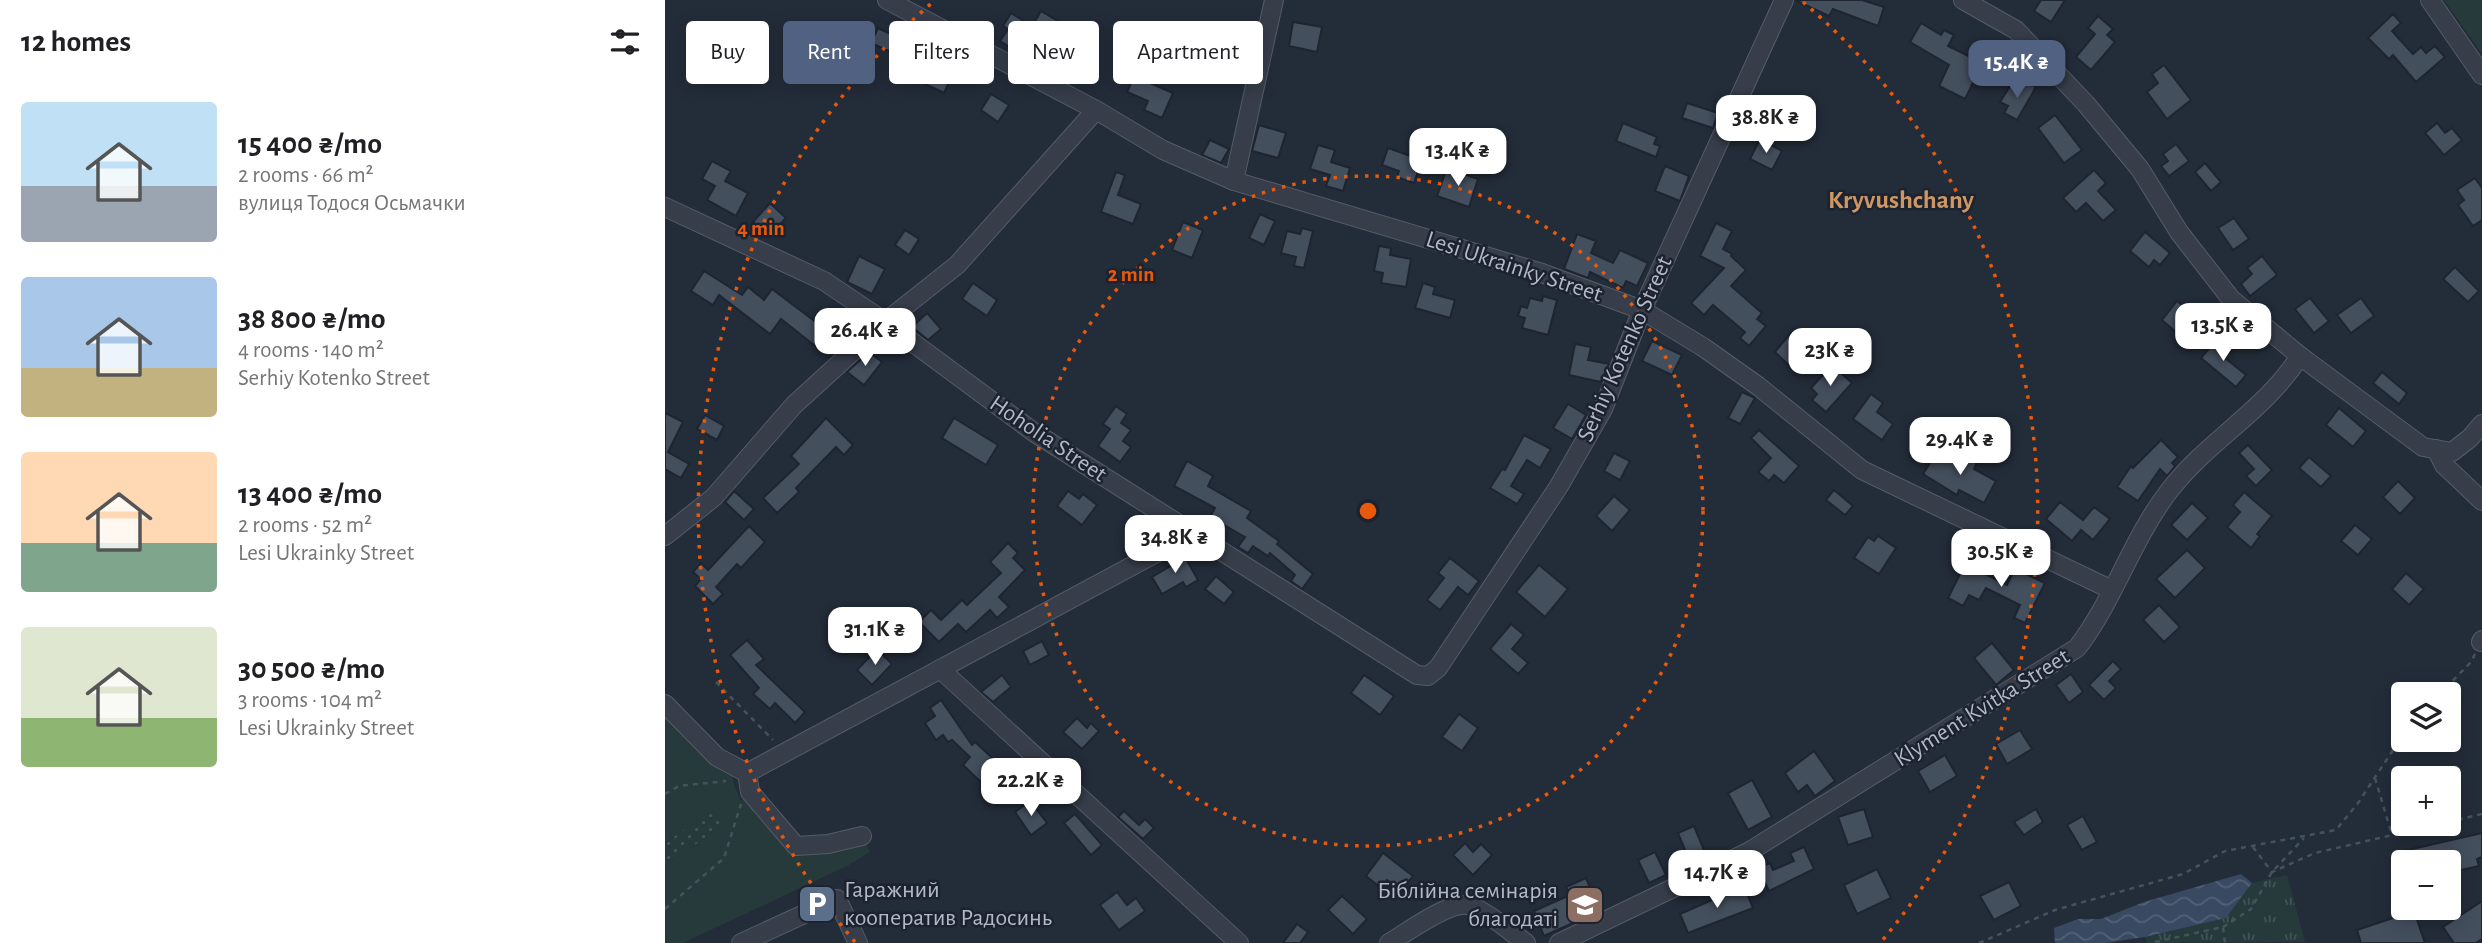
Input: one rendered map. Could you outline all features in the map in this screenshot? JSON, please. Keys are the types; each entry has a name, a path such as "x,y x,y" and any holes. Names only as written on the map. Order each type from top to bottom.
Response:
{"street":[{"name":"Lesi Ukrainky Street","path":"887,0 1096,110 1163,150 1234,181 1539,272 1642,310 1703,347 1758,386 1862,470 2112,590"},
{"path":"1234,181 1274,0"},
{"name":"Serhiy Kotenko Street","path":"1428,676 1438,668 1559,486 1603,409 1642,310 1784,0"},
{"path":"1963,0 2016,30 2051,64 2140,169 2179,232 2231,299 2300,356 2423,447 2452,452 2482,424"},
{"path":"2430,0 2482,75"},
{"path":"665,536 714,497 795,405 885,322 957,265 1096,110"},
{"name":"Hoholia Street","path":"665,206 824,281 885,322 1035,433 1417,675 1428,676"},
{"name":"Klyment Kvitka Street","path":"1559,943 1750,850 2077,648 2092,628 2154,512 2171,489 2197,460 2273,394 2300,356"},
{"path":"2437,449 2444,465 2482,501"},
{"path":"740,770 786,752 1189,533"},
{"path":"940,669 1239,943"},
{"path":"665,704 717,757 740,770 750,792 796,846 828,844 862,836"},
{"path":"741,943 837,899 850,941"},
{"path":"1389,943 1447,909 1466,904 1526,943"}],"path":[{"path":"2452,682 2472,662 2482,641"},
{"path":"716,682 786,752"},
{"path":"1979,943 2055,910 2183,874 2225,851 2336,830 2358,803 2392,752"},
{"path":"665,794 679,786 733,782 740,770"},
{"path":"2375,778 2391,832"},
{"path":"665,909 724,858 741,802"},
{"path":"2461,819 2482,814"},
{"path":"2272,872 2315,853 2391,835"},
{"path":"2155,943 2223,927 2251,909 2272,872 2306,836"},
{"path":"2253,847 2272,872"},
{"path":"2223,927 2225,943"}],"green space":[{"path":"2444,0 2482,0 2482,54"},
{"path":"665,704 733,767 733,782 741,801 750,792 796,846 862,836 870,852 849,865 683,943 665,943 665,866 723,825 712,810 665,843"},
{"path":"712,810 723,825 665,866 665,843"},
{"path":"2287,875 2305,942 2147,943 2145,937 2226,918 2252,883"}],"water":[{"path":"2241,874 2252,883 2226,918 2106,943 2055,943 2054,928 2078,919 2101,919 2144,902"}],"building":[{"path":"1795,0 1862,0 1884,7 1878,26 1833,9 1829,16"},
{"path":"2041,0 2065,0 2051,22 2034,11"},
{"path":"1041,11 1058,21 1035,21"},
{"path":"1011,13 1024,21 1008,21 1008,29 1003,26"},
{"path":"2393,14 2401,23 2392,31 2413,54 2421,47 2426,53 2435,46 2445,57 2416,82 2393,55 2389,59 2368,38"},
{"path":"2098,16 2113,29 2107,35 2115,42 2091,70 2076,57 2095,34 2088,28"},
{"path":"1293,22 1322,27 1317,52 1289,46"},
{"path":"1921,23 1941,35 1944,30 1954,35 1948,46 1983,63 1965,99 1939,86 1949,65 1910,42"},
{"path":"878,28 889,33 889,51 875,45"},
{"path":"1008,29 1008,46 1000,41"},
{"path":"2164,65 2191,100 2167,119 2147,92 2158,83 2152,74"},
{"path":"2025,81 2036,87 2017,120 2004,113 2008,106 2000,102 2010,86 2019,91"},
{"path":"925,84 948,84 944,93"},
{"path":"1130,84 1152,84 1173,93 1162,118 1144,110 1148,101 1127,92"},
{"path":"991,94 1009,105 998,122 981,110"},
{"path":"1687,103 1718,113 1713,128 1682,118"},
{"path":"2055,115 2082,150 2064,163 2038,128"},
{"path":"1623,123 1657,137 1654,144 1660,146 1656,157 1616,141"},
{"path":"2437,123 2445,133 2452,128 2462,140 2444,155 2425,133"},
{"path":"1259,125 1286,133 1278,158 1252,151"},
{"path":"1760,139 1782,151 1772,170 1750,159"},
{"path":"1210,140 1229,149 1221,163 1202,155"},
{"path":"2176,144 2189,161 2169,176 2161,166 2168,161 2163,154"},
{"path":"1318,145 1335,150 1331,162 1350,168 1343,191 1326,186 1330,175 1310,169"},
{"path":"1388,148 1422,160 1414,183 1397,177 1399,171 1382,165"},
{"path":"712,161 731,171 725,181 748,193 736,216 707,200 715,186 702,179"},
{"path":"2205,163 2221,182 2211,191 2195,172"},
{"path":"1665,166 1689,176 1680,201 1655,191"},
{"path":"1447,168 1478,179 1469,207 1437,196"},
{"path":"2094,170 2106,183 2098,191 2116,210 2103,221 2086,203 2076,212 2063,198"},
{"path":"1116,172 1125,175 1118,195 1141,204 1133,224 1101,212"},
{"path":"2475,178 2482,188 2482,220 2473,226 2458,205 2464,200 2457,190"},
{"path":"770,203 786,218 769,236 753,222"},
{"path":"1260,214 1275,221 1264,245 1249,238"},
{"path":"2234,218 2249,239 2233,250 2218,228"},
{"path":"1183,222 1203,230 1192,258 1172,250"},
{"path":"1716,223 1732,231 1723,249 1732,254 1746,270 1731,286 1762,313 1757,319 1766,326 1749,346 1740,338 1745,332 1713,305 1704,315 1691,303 1724,268 1700,256"},
{"path":"1302,228 1313,231 1304,268 1294,266 1296,257 1281,253 1287,231 1300,234"},
{"path":"905,230 919,239 909,255 895,245"},
{"path":"2145,232 2170,253 2160,265 2154,260 2149,267 2130,251"},
{"path":"1577,234 1596,241 1591,253 1613,263 1620,250 1648,263 1637,286 1626,281 1623,288 1590,272 1588,278 1564,269"},
{"path":"1379,246 1391,248 1390,255 1411,259 1406,287 1381,283 1383,273 1374,271"},
{"path":"859,256 885,269 872,294 847,282"},
{"path":"2262,256 2277,275 2250,296 2241,284 2252,274 2247,268"},
{"path":"2455,267 2479,291 2468,302 2443,279"},
{"path":"704,271 742,295 748,287 764,300 772,289 841,341 829,357 781,319 770,334 719,295 713,305 691,291"},
{"path":"973,283 997,300 987,316 962,299"},
{"path":"1423,283 1435,287 1433,294 1455,300 1450,318 1415,308"},
{"path":"1543,296 1557,300 1548,335 1522,328 1525,318 1518,316 1521,306 1527,308 1530,298 1542,301"},
{"path":"2310,298 2329,321 2314,333 2295,309"},
{"path":"2361,298 2374,316 2351,333 2337,315"},
{"path":"2177,301 2201,321 2185,340 2162,320"},
{"path":"927,313 941,329 928,340 912,327"},
{"path":"1794,329 1818,349 1798,374 1775,352"},
{"path":"2217,339 2230,350 2224,357 2246,375 2236,387 2201,358"},
{"path":"1652,341 1682,355 1672,375 1642,361"},
{"path":"1575,344 1591,347 1588,360 1609,364 1601,382 1569,375"},
{"path":"869,352 882,362 864,385 847,372"},
{"path":"1832,365 1852,383 1826,412 1812,400 1817,394 1811,388"},
{"path":"2382,372 2407,393 2399,404 2373,383"},
{"path":"1742,392 1755,398 1740,424 1728,418"},
{"path":"1871,394 1883,403 1877,412 1893,424 1882,440 1853,419"},
{"path":"1568,404 1586,415 1572,439 1553,428"},
{"path":"1116,406 1127,414 1121,423 1131,430 1123,441 1131,447 1120,462 1098,446 1110,429 1103,424"},
{"path":"2339,408 2366,431 2353,447 2326,425"},
{"path":"665,413 683,422 668,452 689,464 681,478 665,469"},
{"path":"705,415 724,426 717,440 697,429"},
{"path":"826,418 853,445 844,455 836,447 796,488 799,492 777,513 763,498 799,464 791,456"},
{"path":"954,418 998,445 986,465 942,438"},
{"path":"1759,430 1799,466 1784,483 1774,475 1769,481 1758,472 1771,458 1751,438"},
{"path":"1524,435 1551,449 1540,468 1527,460 1511,486 1524,494 1517,504 1490,488 1502,469 1505,470"},
{"path":"2161,440 2178,457 2172,463 2175,466 2167,476 2160,469 2138,501 2117,487 2131,466 2133,468"},
{"path":"2248,445 2272,470 2256,486 2246,476 2254,469 2239,453"},
{"path":"1937,452 1962,468 1968,457 1977,462 1974,469 1996,481 1984,503 1959,490 1957,495 1923,474"},
{"path":"1614,453 1630,461 1620,480 1604,471"},
{"path":"2309,457 2331,476 2321,487 2299,468"},
{"path":"1187,461 1213,476 1208,486 1251,511 1247,518 1279,541 1277,544 1313,574 1302,589 1291,581 1295,575 1270,553 1268,556 1253,546 1248,553 1238,547 1245,537 1210,517 1215,508 1174,486"},
{"path":"2398,481 2415,498 2400,514 2383,497"},
{"path":"1834,490 1853,506 1845,515 1826,500"},
{"path":"734,491 754,509 744,520 725,502"},
{"path":"1068,491 1079,499 1083,494 1097,505 1082,525 1057,506"},
{"path":"2244,492 2272,516 2257,534 2260,536 2251,548 2227,527 2240,512 2233,505"},
{"path":"1614,496 1630,510 1612,531 1596,516"},
{"path":"2060,502 2083,520 2094,507 2110,519 2093,540 2081,530 2072,541 2046,519"},
{"path":"2192,503 2208,518 2187,540 2171,525"},
{"path":"2355,525 2372,539 2358,555 2341,541"},
{"path":"749,526 765,542 741,568 737,564 716,587 723,594 713,604 695,586 701,579 693,572 701,563 708,570"},
{"path":"1878,536 1896,548 1879,574 1854,558 1868,537 1874,541"},
{"path":"1008,543 1018,553 1013,558 1025,570 999,597 1009,607 997,618 990,610 966,632 958,624 939,642 919,622 931,610 941,620 962,600 967,605 1001,573 990,562"},
{"path":"2187,550 2205,568 2175,598 2156,579"},
{"path":"1182,552 1198,580 1186,587 1183,582 1162,594 1152,577 1174,564 1171,559"},
{"path":"1450,558 1479,581 1468,595 1458,587 1440,610 1427,600 1444,578 1438,573"},
{"path":"2018,562 2032,569 2028,575 2045,583 2025,623 2014,618 2020,605 1986,588 1979,600 1969,595 1963,606 1948,598 1962,570 1969,574 1973,568 2007,585"},
{"path":"1539,565 1568,589 1545,617 1516,592"},
{"path":"2406,573 2424,589 2409,605 2392,589"},
{"path":"1216,576 1234,592 1224,604 1205,589"},
{"path":"2159,605 2180,627 2164,642 2143,620"},
{"path":"1511,624 1524,635 1512,649 1528,663 1518,674 1490,649"},
{"path":"747,640 764,659 756,665 805,712 795,723 775,703 770,709 753,694 759,688 730,655"},
{"path":"1042,641 1049,655 1030,665 1023,651"},
{"path":"1992,643 2014,670 1996,685 1974,658"},
{"path":"877,649 892,664 872,685 857,670"},
{"path":"2113,661 2121,669 2109,681 2116,688 2104,700 2089,685"},
{"path":"2071,674 2083,692 2069,703 2056,685"},
{"path":"1002,675 1011,687 993,702 981,692"},
{"path":"1364,675 1394,696 1380,715 1351,693"},
{"path":"941,700 972,745 975,742 1001,766 984,785 963,765 970,757 952,740 948,742 943,735 936,740 925,723 935,716 930,708"},
{"path":"1459,714 1478,728 1462,751 1442,737"},
{"path":"1077,718 1087,728 1091,723 1099,731 1082,749 1063,732"},
{"path":"2020,730 2032,749 2007,764 1996,744"},
{"path":"1814,751 1835,781 1815,796 1807,785 1798,792 1785,773"},
{"path":"1945,755 1957,776 1930,792 1918,771"},
{"path":"1752,780 1772,817 1748,830 1728,793"},
{"path":"1030,801 1047,823 1031,835 1015,812"},
{"path":"1864,809 1873,837 1848,845 1838,817"},
{"path":"2036,809 2043,822 2024,835 2014,822"},
{"path":"1124,811 1139,825 1145,819 1154,828 1143,839 1118,817"},
{"path":"1075,814 1102,845 1091,855 1064,823"},
{"path":"2083,816 2097,842 2082,850 2067,825"},
{"path":"1694,826 1706,855 1690,862 1678,833"},
{"path":"2482,833 2482,857 2477,859 2479,866 2461,870 2461,850 2408,850"},
{"path":"1465,843 1473,852 1481,844 1492,855 1473,875 1453,855"},
{"path":"1804,847 1814,869 1769,891 1758,868 1770,863 1773,870 1794,861 1790,853"},
{"path":"1655,852 1666,875 1649,883 1638,860"},
{"path":"1383,853 1413,876 1401,891 1387,880 1381,888 1366,876"},
{"path":"1877,869 1891,898 1857,914 1844,885"},
{"path":"1586,878 1600,911 1544,936 1534,911 1570,895 1566,887"},
{"path":"2009,882 2021,906 1994,920 1980,896"},
{"path":"1744,886 1753,908 1688,933 1680,914"},
{"path":"1117,892 1127,905 1136,898 1145,911 1119,930 1100,905"},
{"path":"1342,896 1367,919 1353,934 1328,910"},
{"path":"2482,901 2482,939 2476,943 2454,943 2443,927 2454,920 2461,920 2461,915"},
{"path":"2391,919 2417,920 2425,943 2361,943 2357,930"},
{"path":"1297,924 1308,932 1300,943 1283,943"}],"place":[{"name":"Гаражний кооператив Радосинь","path":"817,904"},
{"name":"Біблійна семінарія благодаті","path":"1585,905"}],"district":[{"name":"Kryvushchany","path":"1901,200"}]}
